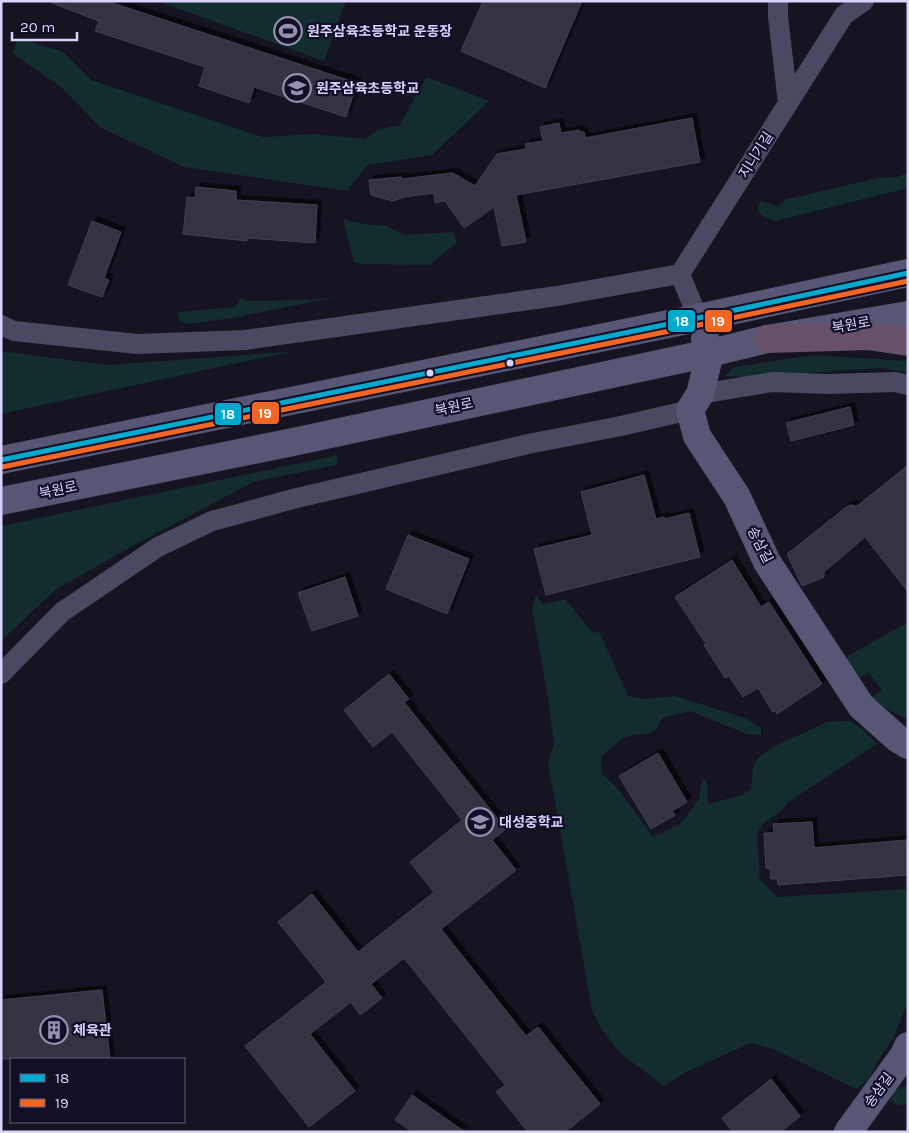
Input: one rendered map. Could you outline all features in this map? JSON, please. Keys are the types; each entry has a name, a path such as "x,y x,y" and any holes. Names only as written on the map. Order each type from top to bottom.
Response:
{"highway":[{"path":"767,339 868,336 908,342"}],"street":[{"path":"778,1 788,103"},
{"name":"지니기길","path":"680,274 844,14 864,1"},
{"path":"1,460 698,318 908,273"},
{"path":"1,325 14,331 137,344 245,340 557,296 680,274 710,353"},
{"name":"북원로","path":"1,501 293,442 710,353 767,339 908,315"},
{"name":"송삼길","path":"710,353 695,402 697,436 737,497 767,562 861,706 898,739 908,745"},
{"path":"1,674 62,612 158,547 212,520 297,498 528,444 621,426 695,402 772,382 828,384 895,382 908,385"},
{"name":"송삼길","path":"848,1132 904,1055 908,1046"}],"green space":[{"name":"원주삼육초등학교 운동장","path":"157,1 346,1 324,61"},
{"path":"18,38 63,52 91,80 263,137 314,134 365,139 380,129 400,125 427,77 489,101 432,155 367,165 347,191 184,167 101,128 61,87 12,53"},
{"path":"908,173 908,188 775,221 763,216 757,209 761,201 778,206 787,199 878,178 897,177"},
{"path":"343,219 363,224 387,226 404,235 453,232 457,243 429,265 359,264 354,262"},
{"path":"346,295 233,318 188,324 181,322 176,312 235,307 241,298 250,301 322,299"},
{"path":"1,351 107,365 289,352 1,414"},
{"path":"814,355 908,361 908,373 882,368 741,377 725,376 734,367"},
{"path":"338,455 337,465 253,482 129,548 55,590 1,641 1,526"},
{"path":"536,595 543,604 565,599 593,633 599,631 628,696 646,699 675,696 745,718 761,728 761,735 747,734 690,711 662,718 652,732 627,737 616,743 601,756 602,774 619,790 653,837 681,823 699,799 702,780 707,781 708,804 742,795 751,789 753,766 758,758 773,747 827,722 850,721 863,730 877,744 788,802 781,811 765,822 757,832 760,880 777,897 908,889 908,1002 893,1039 877,1062 869,1079 856,1089 776,1050 751,1043 686,1072 664,1086 620,1053 600,1027 592,1010 548,763 554,744 532,609"},
{"path":"908,622 908,720 869,699 882,690 869,673 855,680 841,660"},
{"path":"900,1087 908,1087 908,1104 895,1105 889,1095"}],"building":[{"path":"52,1 106,1 357,83 346,117 254,87 249,103 199,86 205,67 95,31 99,21 52,3"},
{"path":"483,1 582,1 545,88 461,51"},
{"path":"692,118 700,162 516,195 526,242 502,246 494,207 464,228 445,201 435,203 434,193 404,197 393,201 371,195 369,180 401,177 402,179 453,173 475,186 497,154 526,149 525,144 543,141 540,127 559,123 561,133 579,130 584,132 585,138"},
{"path":"196,187 236,191 236,200 317,205 315,243 247,238 247,241 183,234 187,197 195,198"},
{"path":"92,221 121,232 104,278 109,280 102,297 68,285"},
{"path":"850,407 854,425 791,441 786,423"},
{"path":"908,465 908,592 865,537 824,572 824,577 802,586 787,554 845,508 850,505 857,506"},
{"path":"644,475 656,519 664,517 665,519 689,513 700,557 546,595 534,549 592,535 581,492"},
{"path":"408,535 469,559 447,614 386,589"},
{"path":"732,560 761,607 769,602 822,684 777,714 775,711 773,712 758,688 743,697 729,676 725,678 704,645 706,644 675,597"},
{"path":"345,577 358,616 312,631 298,593"},
{"path":"389,674 409,699 404,702 506,829 492,840 516,870 441,929 526,1036 538,1027 600,1104 565,1132 528,1132 496,1092 505,1085 404,958 371,984 382,998 360,1015 351,1002 310,1034 355,1091 309,1127 245,1046 326,982 278,922 312,894 358,952 434,892 410,862 462,820 392,732 373,747 344,710"},
{"path":"658,753 687,802 672,811 675,815 651,829 619,776"},
{"path":"812,822 814,848 908,840 908,875 778,885 777,879 771,879 770,869 766,868 764,833 774,833 773,824"},
{"name":"체육관","path":"102,990 110,1058 1,1059 1,1000"},
{"path":"771,1079 800,1116 781,1132 733,1132 722,1118"},
{"path":"412,1095 465,1132 413,1132 395,1120"}],"transit line":[{"name":"18","path":"1,460 698,318 908,273"},
{"name":"19","path":"2,467 908,281"}],"place":[{"name":"원주삼육초등학교 운동장","path":"288,31"},
{"name":"원주삼육초등학교","path":"297,88"},
{"name":"대성중학교","path":"480,822"},
{"name":"체육관","path":"54,1030"}]}
